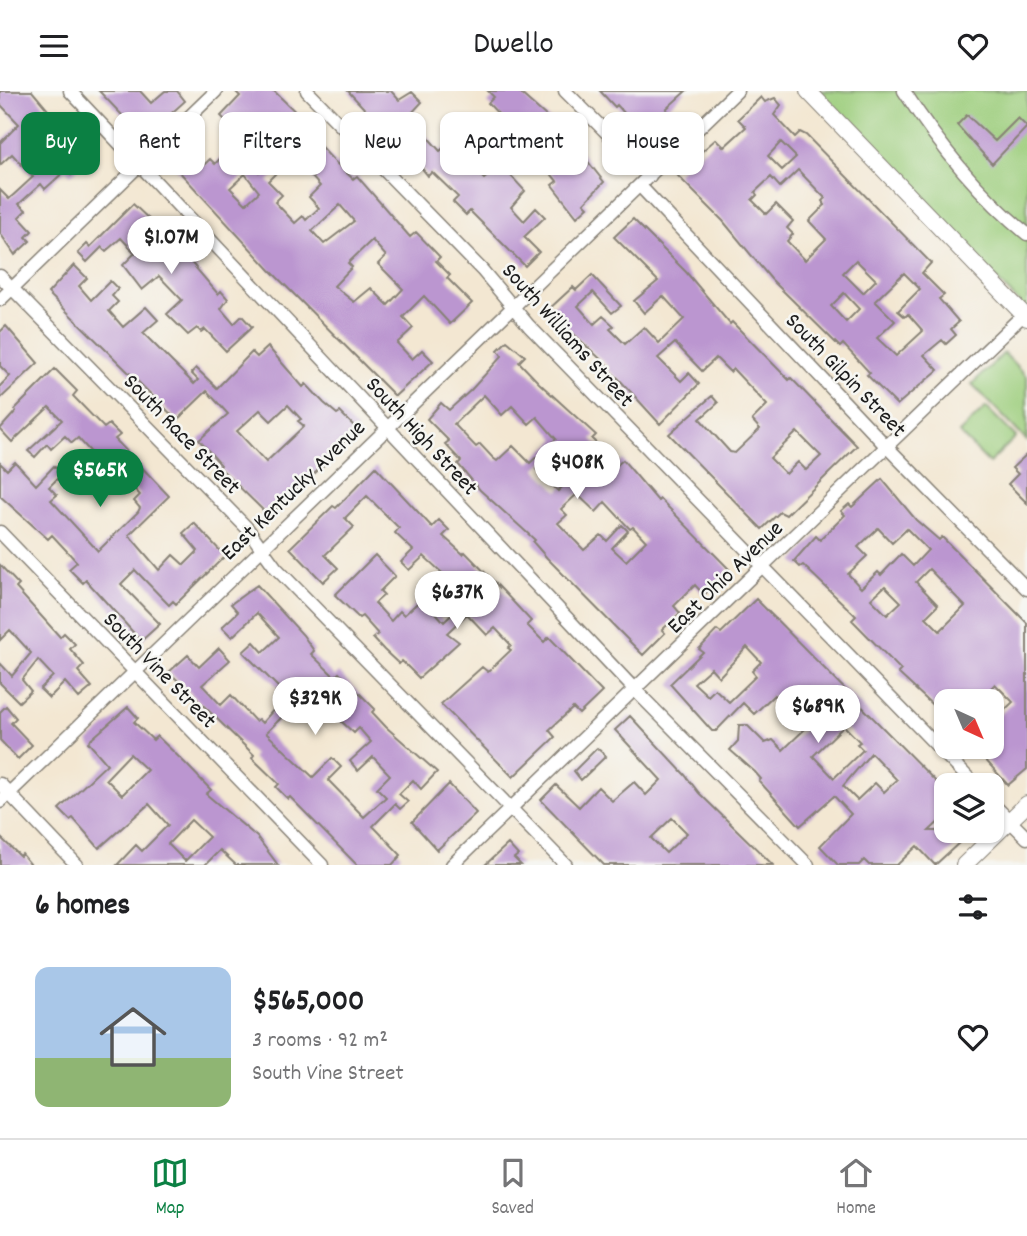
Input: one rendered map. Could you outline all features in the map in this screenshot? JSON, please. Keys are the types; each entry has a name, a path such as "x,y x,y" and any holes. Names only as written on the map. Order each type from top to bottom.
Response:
{"street":[{"name":"South High Street","path":"70,91 114,136"},
{"path":"194,112 216,91"},
{"name":"South Williams Street","path":"307,91 513,305 529,326 963,773"},
{"path":"565,91 650,176"},
{"name":"East Kentucky Avenue","path":"3,794 136,672 387,426 737,91"},
{"path":"808,91 1025,316"},
{"path":"904,91 920,116 995,206 1027,234"},
{"path":"0,300 129,175"},
{"name":"South High Street","path":"152,175 635,691 807,865"},
{"name":"South Gilpin Street","path":"640,186 887,447 1027,589"},
{"name":"South Race Street","path":"0,276 247,528 276,568 566,865"},
{"name":"East Ohio Avenue","path":"452,865 1025,316"},
{"name":"South Vine Street","path":"0,532 322,865"},
{"path":"3,794 78,865"},
{"path":"964,865 1027,804"},
{"path":"1004,815 1027,838"}],"green space":[{"path":"815,91 1027,91 1027,311"},
{"path":"1004,353 1027,377 1027,441 972,384"},
{"path":"986,407 1016,437 989,463 959,433"}],"building":[{"path":"0,91 32,91 50,112 21,112 21,164 12,154 0,165 0,143 19,124 0,104"},
{"path":"99,91 140,91 151,103 165,91 177,91 185,101 173,112 119,112"},
{"path":"235,91 274,91 296,112 225,112 240,96"},
{"path":"348,91 391,91 399,100 412,92 422,102 413,112 367,112"},
{"path":"488,91 518,91 541,112 496,112 488,103 494,97"},
{"path":"600,91 686,91 666,109 669,112 623,112 617,105 615,107"},
{"path":"761,97 765,102 775,98 781,105 774,115 795,137 800,132 806,135 931,263 922,273 944,295 939,299 959,322 951,329 956,335 946,344 942,340 924,355 938,370 897,405 867,375 870,373 843,344 840,347 771,279 723,221 678,176 704,175 704,149 716,139 724,147 746,127 738,119","holes":["781,142 796,157 782,170 768,156","798,170 825,198 822,201 825,205 809,221 826,239 805,260 787,241 793,234 787,228 793,221 776,204 766,214 752,200 757,195 755,192 771,177 780,187","856,260 876,280 863,293 843,273","904,273 920,289 898,311 905,317 908,314 923,331 896,356 877,338 895,321 875,301","844,293 859,309 846,322 831,306"]},
{"path":"967,115 995,141 1018,118 1027,127 992,164 957,125"},
{"path":"426,135 440,151 440,175 480,175 484,179 489,175 510,175 525,191 511,207 524,221 536,208 545,217 524,237 539,252 525,266 470,211 466,215 453,202 458,197 432,172 428,176"},
{"path":"326,152 340,167 340,175 349,175 353,179 357,176 410,237 416,232 440,257 436,261 450,275 447,278 472,303 450,324 424,296 403,317 413,328 397,343 412,359 422,350 433,361 395,396 270,270 182,175 205,175 205,164 210,159 215,164 219,160 219,175 244,175 230,188 246,204 259,192 246,175 274,175 268,181 282,195 275,202 295,223 303,216 306,220 319,208 309,197 320,186 310,175 326,175","holes":["340,205 354,221 324,244 312,231","372,240 386,256 378,264 403,289 388,305 371,288 354,302 334,286 352,267 348,263"]},
{"path":"588,162 604,182 584,203 588,207 577,217 552,185 557,181 552,175 588,175"},
{"path":"31,175 60,175 45,189 41,184 19,204 26,210 19,217 32,231 26,237 30,241 15,255 0,233 0,190 9,199 33,177"},
{"path":"133,204 152,222 155,220 218,294 221,291 228,299 221,309 234,324 242,316 252,327 226,351 205,329 201,332 197,328 188,335 167,314 182,300 159,276 142,290 123,265 135,253 121,238 106,251 102,247 87,262 78,253 87,244 90,247"},
{"path":"633,219 686,272 730,324 732,322 789,380 791,378 857,446 786,515 780,512 762,529 669,434 712,396 718,403 700,419 730,452 735,453 760,429 752,420 767,405 733,369 730,372 716,358 702,371 675,343 658,358 681,381 689,373 699,384 660,424 607,369 609,367 548,310 573,287 576,290 592,275 621,306 612,313 593,292 578,306 594,324 603,316 614,326 610,329 625,344 644,327 659,343 684,319 663,296 644,313 634,301 658,281 614,237","holes":["797,432 821,456 806,470 798,462 786,474 770,458"]},
{"path":"74,265 87,278 79,286 91,300 110,281 118,289 112,296 118,302 109,311 123,327 146,307 158,320 143,333 194,384 198,380 191,373 196,368 217,388 252,352 257,357 268,347 303,387 306,384 324,403 337,414 340,412 357,429 327,458 329,460 269,516 219,467 221,465 199,440 228,414 207,391 177,420 48,293","holes":["288,405 301,419 298,421 304,426 266,462 237,431 260,410 271,421"]},
{"path":"6,326 38,363 0,399 0,386 10,376 0,366 0,332"},
{"path":"507,341 525,356 519,362 596,435 592,439 617,465 623,460 658,501 660,499 729,569 704,595 695,585 674,606 680,613 662,630 665,633 643,655 547,558 533,542 535,540 480,490 458,464 461,461 445,444 449,441 427,419 441,403 449,410 471,390 502,356 498,350","holes":["484,395 502,415 512,406 529,424 537,417 556,439 530,463 513,446 497,461 480,444 476,447 454,424","562,446 580,469 558,491 536,469","577,494 596,512 605,502 630,529 633,527 646,541 626,561 612,548 628,531 622,525 607,541 601,535 584,550 558,523 567,515 561,509"]},
{"path":"55,369 77,391 73,396 104,428 109,424 120,435 115,439 169,496 129,535 159,570 173,555 184,565 198,551 183,533 194,523 225,556 176,604 173,601 169,605 135,570 121,584 160,624 141,641 86,580 83,583 69,569 77,562 52,535 48,539 0,496 0,463 7,470 15,462 36,485 54,466 62,474 49,487 57,495 51,500 98,551 140,508 134,501 140,495 120,473 110,483 102,475 107,470 78,438 72,443 65,436 51,449 47,444 35,457 28,451 62,420 49,407 12,442 0,429 15,409"},
{"path":"1027,454 1027,503 1008,484 1018,474 1012,468"},
{"path":"376,467 432,527 439,520 449,530 443,536 463,554 465,552 503,591 531,621 527,625 544,642 549,637 602,692 579,714 573,708 549,730 555,737 513,777 441,704 482,667 488,672 511,650 508,648 511,645 495,628 487,635 467,614 447,633 459,642 419,678 402,661 399,664 384,650 373,638 378,634 362,616 359,618 335,595 375,555 395,576 380,591 384,595 375,603 391,621 400,611 404,615 423,598 444,622 469,598 424,556 409,570 401,562 413,550 395,533 399,528 367,496 345,518 354,527 325,555 338,568 323,582 290,548 333,506 336,508"},
{"path":"882,479 916,520 939,540 942,537 1027,623 1027,769 1008,785 1004,781 1004,773 997,773 985,759 1004,759 1004,711 1013,702 1004,693 1004,689 995,684 990,689 934,689 934,706 898,673 901,670 852,620 856,616 803,565 800,567 794,561 816,536 820,540 845,515 841,511 849,504 852,507","holes":["878,528 892,543 907,529 928,550 913,566 901,554 881,575 878,572 861,588 848,574 867,556 858,547","929,569 965,606 940,631 926,617 938,605 916,582","885,586 901,602 887,615 871,599"]},
{"path":"0,565 19,585 16,588 60,637 64,633 75,644 70,649 84,665 78,671 92,687 79,698 65,682 49,698 40,689 53,676 38,660 22,680 31,691 19,702 0,683 0,663 12,676 31,653 10,630 0,640"},
{"path":"257,585 303,635 314,651 311,654 335,677 339,673 375,709 372,712 386,727 437,772 421,789 413,780 399,794 408,802 400,809 395,804 373,826 401,855 392,865 357,865 290,797 288,799 276,787 279,784 252,758 254,755 169,672 188,655 199,667 219,648 230,660 202,685 221,705 231,695 255,721 258,719 262,723 283,699 276,691 279,688 243,652 254,642 263,652 279,637 257,613 232,637 222,627 238,612 231,604","holes":["314,696 354,733 359,728 371,742 350,761 358,771 373,757 390,775 377,788 386,797 364,817 328,780 341,767 332,758 313,777 266,733 293,706 298,712"]},
{"path":"756,599 934,780 934,826 929,831 934,831 934,843 959,843 935,865 917,846 897,865 869,865 864,860 859,865 838,865 820,846 851,814 834,796 800,826 759,781 761,779 755,772 730,750 738,741 739,725 747,725 765,743 773,740 783,750 806,728 774,695 754,714 743,703 716,731 712,731 670,684 703,652 699,649 717,630 721,633","holes":["747,647 761,662 752,671 756,676 729,702 715,689 708,696 694,683 711,668 719,677","844,726 860,742 857,744 863,750 834,778 813,756","871,753 897,780 884,792 875,783 857,800 843,786"]},
{"path":"6,706 16,718 11,723 32,745 18,759 0,740 0,712"},
{"path":"128,707 138,718 134,722 153,740 157,736 186,764 211,790 206,794 257,837 278,865 236,865 220,850 205,865 117,865 136,845 142,851 168,825 149,804 99,848 73,818 70,820 59,809 107,764 88,742","holes":["130,754 147,770 122,795 106,779","191,820 209,837 185,861 168,844"]},
{"path":"630,716 699,793 773,865 604,865 541,800 556,785 579,807 598,787 612,801 634,782 646,795 661,780 615,730","holes":["672,818 687,833 666,853 651,838"]},
{"path":"597,748 606,756 581,780 574,771"},
{"path":"449,784 476,813 437,850 412,822"},
{"path":"0,837 20,856 22,854 31,865 0,865"},
{"path":"508,844 518,855 514,858 521,865 485,865"}]}
